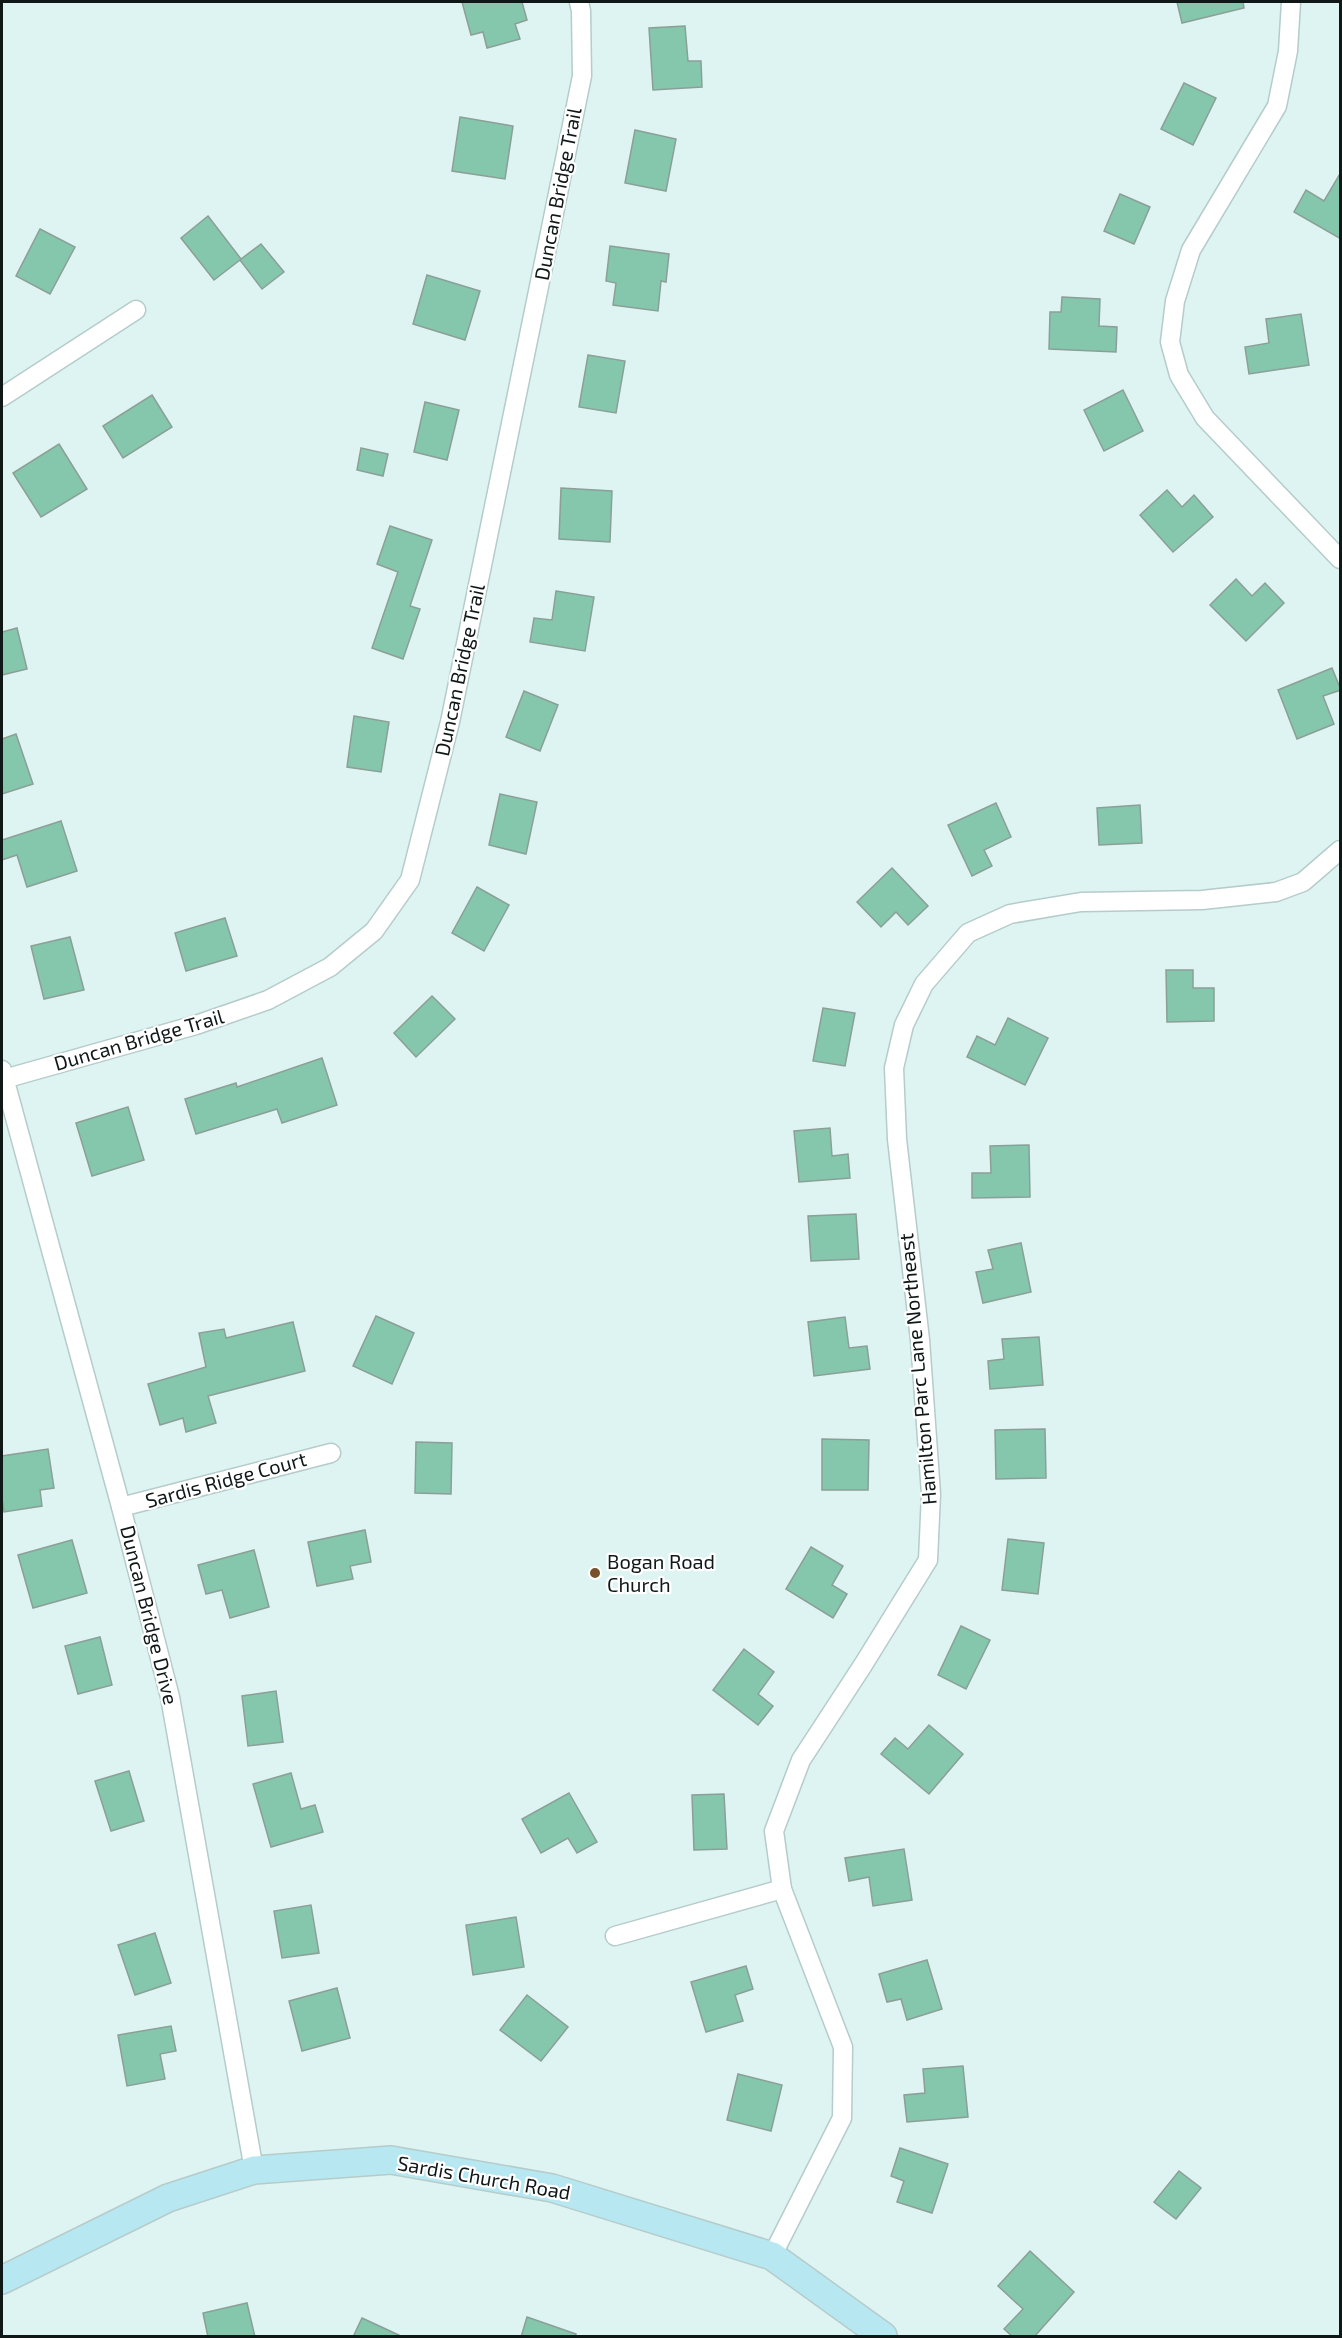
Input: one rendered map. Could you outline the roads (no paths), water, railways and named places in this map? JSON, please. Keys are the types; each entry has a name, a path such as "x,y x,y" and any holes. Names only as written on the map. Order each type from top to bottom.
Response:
{"street":[{"name":"Duncan Bridge Trail","path":"3,1075 196,1025 268,1000 330,967 374,931 410,880 450,722 579,88 582,65 579,2"},
{"path":"1291,2 1288,51 1277,106 1191,250 1175,301 1170,342 1179,375 1205,418 1341,559"},
{"path":"2,397 136,310"},
{"name":"Hamilton Parc Lane Northeast","path":"772,2256 842,2118 843,2047 782,1889 774,1831 801,1760 928,1560 931,1494 928,1446 920,1340 897,1139 894,1068 904,1025 924,984 968,933 1010,914 1081,902 1202,900 1276,892 1303,882 1341,850"},
{"name":"Duncan Bridge Drive","path":"3,1075 122,1507 170,1697 200,1852 254,2170"},
{"name":"Sardis Ridge Court","path":"122,1507 331,1453"},
{"path":"615,1936 782,1889"},
{"name":"Sardis Church Road","path":"2,2280 168,2198 254,2170 391,2160 552,2188 772,2256 883,2337"}],"place":[{"name":"Bogan Road Church","path":"595,1573"}]}
